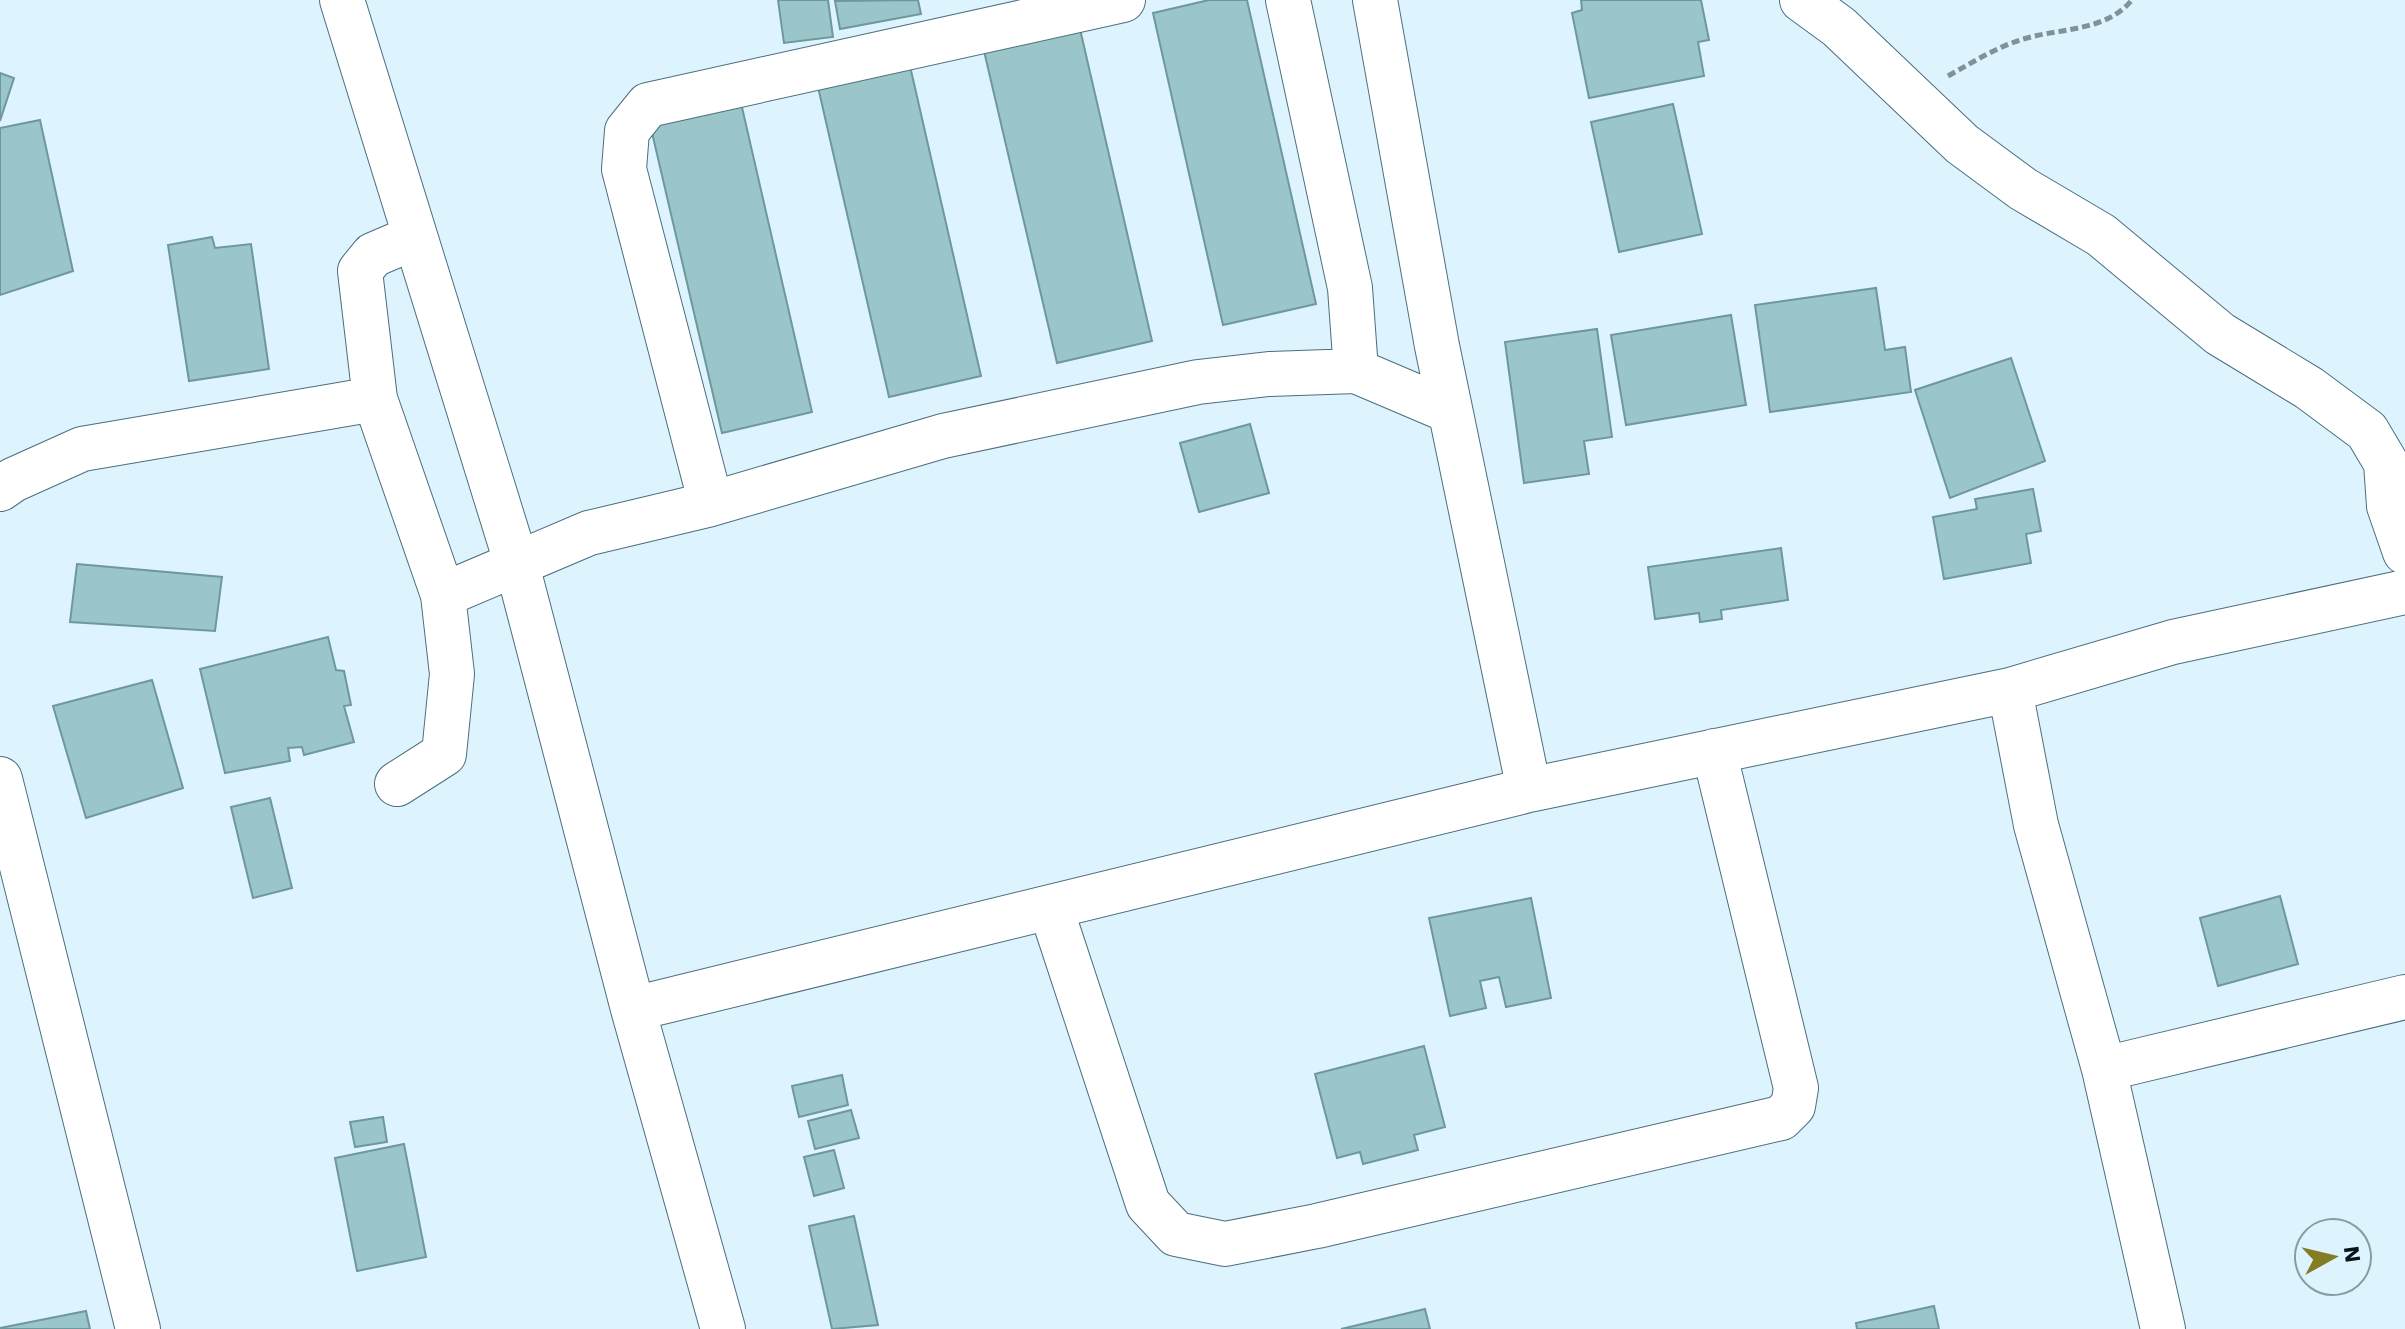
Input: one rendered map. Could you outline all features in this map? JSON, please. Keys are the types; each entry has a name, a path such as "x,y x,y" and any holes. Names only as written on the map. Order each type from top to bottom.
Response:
{"street":[{"path":"342,0 517,565 633,1009 723,1329"},
{"path":"711,504 624,169 627,131 648,105 1123,0"},
{"path":"1288,0 1350,288 1356,371"},
{"path":"1375,0 1450,411 1529,790"},
{"path":"1802,0 1839,27 1962,144 2023,189 2101,235 2220,334 2309,388 2367,431 2386,463 2389,506 2405,552"},
{"path":"397,784 444,754 452,674 443,595 375,399 360,271 373,255 415,237"},
{"path":"443,595 589,533 711,504 943,436 1198,382 1269,374 1356,371 1450,411"},
{"path":"0,489 82,449 375,399"},
{"path":"633,1009 1529,790 2010,690 2173,642 2405,592"},
{"path":"2010,690 2036,825 2104,1069 2163,1329"},
{"path":"1051,909 1148,1204 1176,1234 1225,1244 1317,1226 1781,1118 1793,1106 1796,1088 1714,751"},
{"path":"0,779 138,1329"},
{"path":"2104,1069 2405,997"}],"path":[{"path":"1909,93 1937,82 1989,51 2029,38 2099,24 2132,0"}],"building":[{"path":"778,0 828,0 833,37 784,43"},
{"path":"918,0 921,14 840,29 835,1"},
{"path":"1209,0 1247,0 1316,304 1223,325 1153,13"},
{"path":"1581,0 1701,0 1709,40 1698,42 1704,76 1589,98 1572,13 1582,10"},
{"path":"1080,29 1152,341 1057,363 984,51"},
{"path":"910,66 981,376 889,397 818,87"},
{"path":"0,73 14,78 0,121"},
{"path":"741,103 812,412 722,433 650,124"},
{"path":"1673,104 1702,234 1619,252 1591,122"},
{"path":"40,120 73,271 0,295 0,128"},
{"path":"212,237 215,248 251,244 269,369 189,381 168,245"},
{"path":"1876,288 1885,350 1905,347 1911,392 1770,412 1755,305"},
{"path":"1731,315 1746,405 1626,425 1611,335"},
{"path":"1597,329 1612,437 1584,441 1589,474 1524,483 1505,342"},
{"path":"2011,358 2045,461 1950,498 1915,390"},
{"path":"1250,424 1269,493 1199,512 1180,443"},
{"path":"2033,489 2041,531 2026,534 2031,563 1944,579 1933,517 1977,509 1975,499"},
{"path":"1781,548 1788,600 1721,610 1722,619 1700,622 1699,613 1655,619 1648,567"},
{"path":"77,564 222,577 215,631 70,622"},
{"path":"328,637 336,670 344,671 351,705 344,706 354,742 304,755 302,747 288,748 290,761 225,773 200,669"},
{"path":"152,680 183,788 86,818 53,706"},
{"path":"270,798 292,888 253,898 231,807"},
{"path":"2280,896 2298,964 2218,986 2200,918"},
{"path":"1531,898 1551,998 1506,1007 1499,977 1480,981 1486,1008 1450,1016 1429,918"},
{"path":"1424,1046 1445,1127 1414,1135 1418,1150 1363,1164 1360,1152 1337,1158 1315,1074"},
{"path":"842,1075 848,1105 799,1117 792,1086"},
{"path":"851,1110 859,1138 815,1149 808,1121"},
{"path":"383,1117 387,1142 355,1147 350,1122"},
{"path":"404,1144 426,1257 357,1271 335,1158"},
{"path":"834,1150 844,1188 814,1196 804,1157"},
{"path":"854,1216 878,1325 832,1329 809,1226"},
{"path":"1934,1306 1939,1329 1857,1329 1856,1323"},
{"path":"1425,1309 1430,1329 1341,1329"},
{"path":"86,1311 90,1329 0,1329 0,1328"}]}
